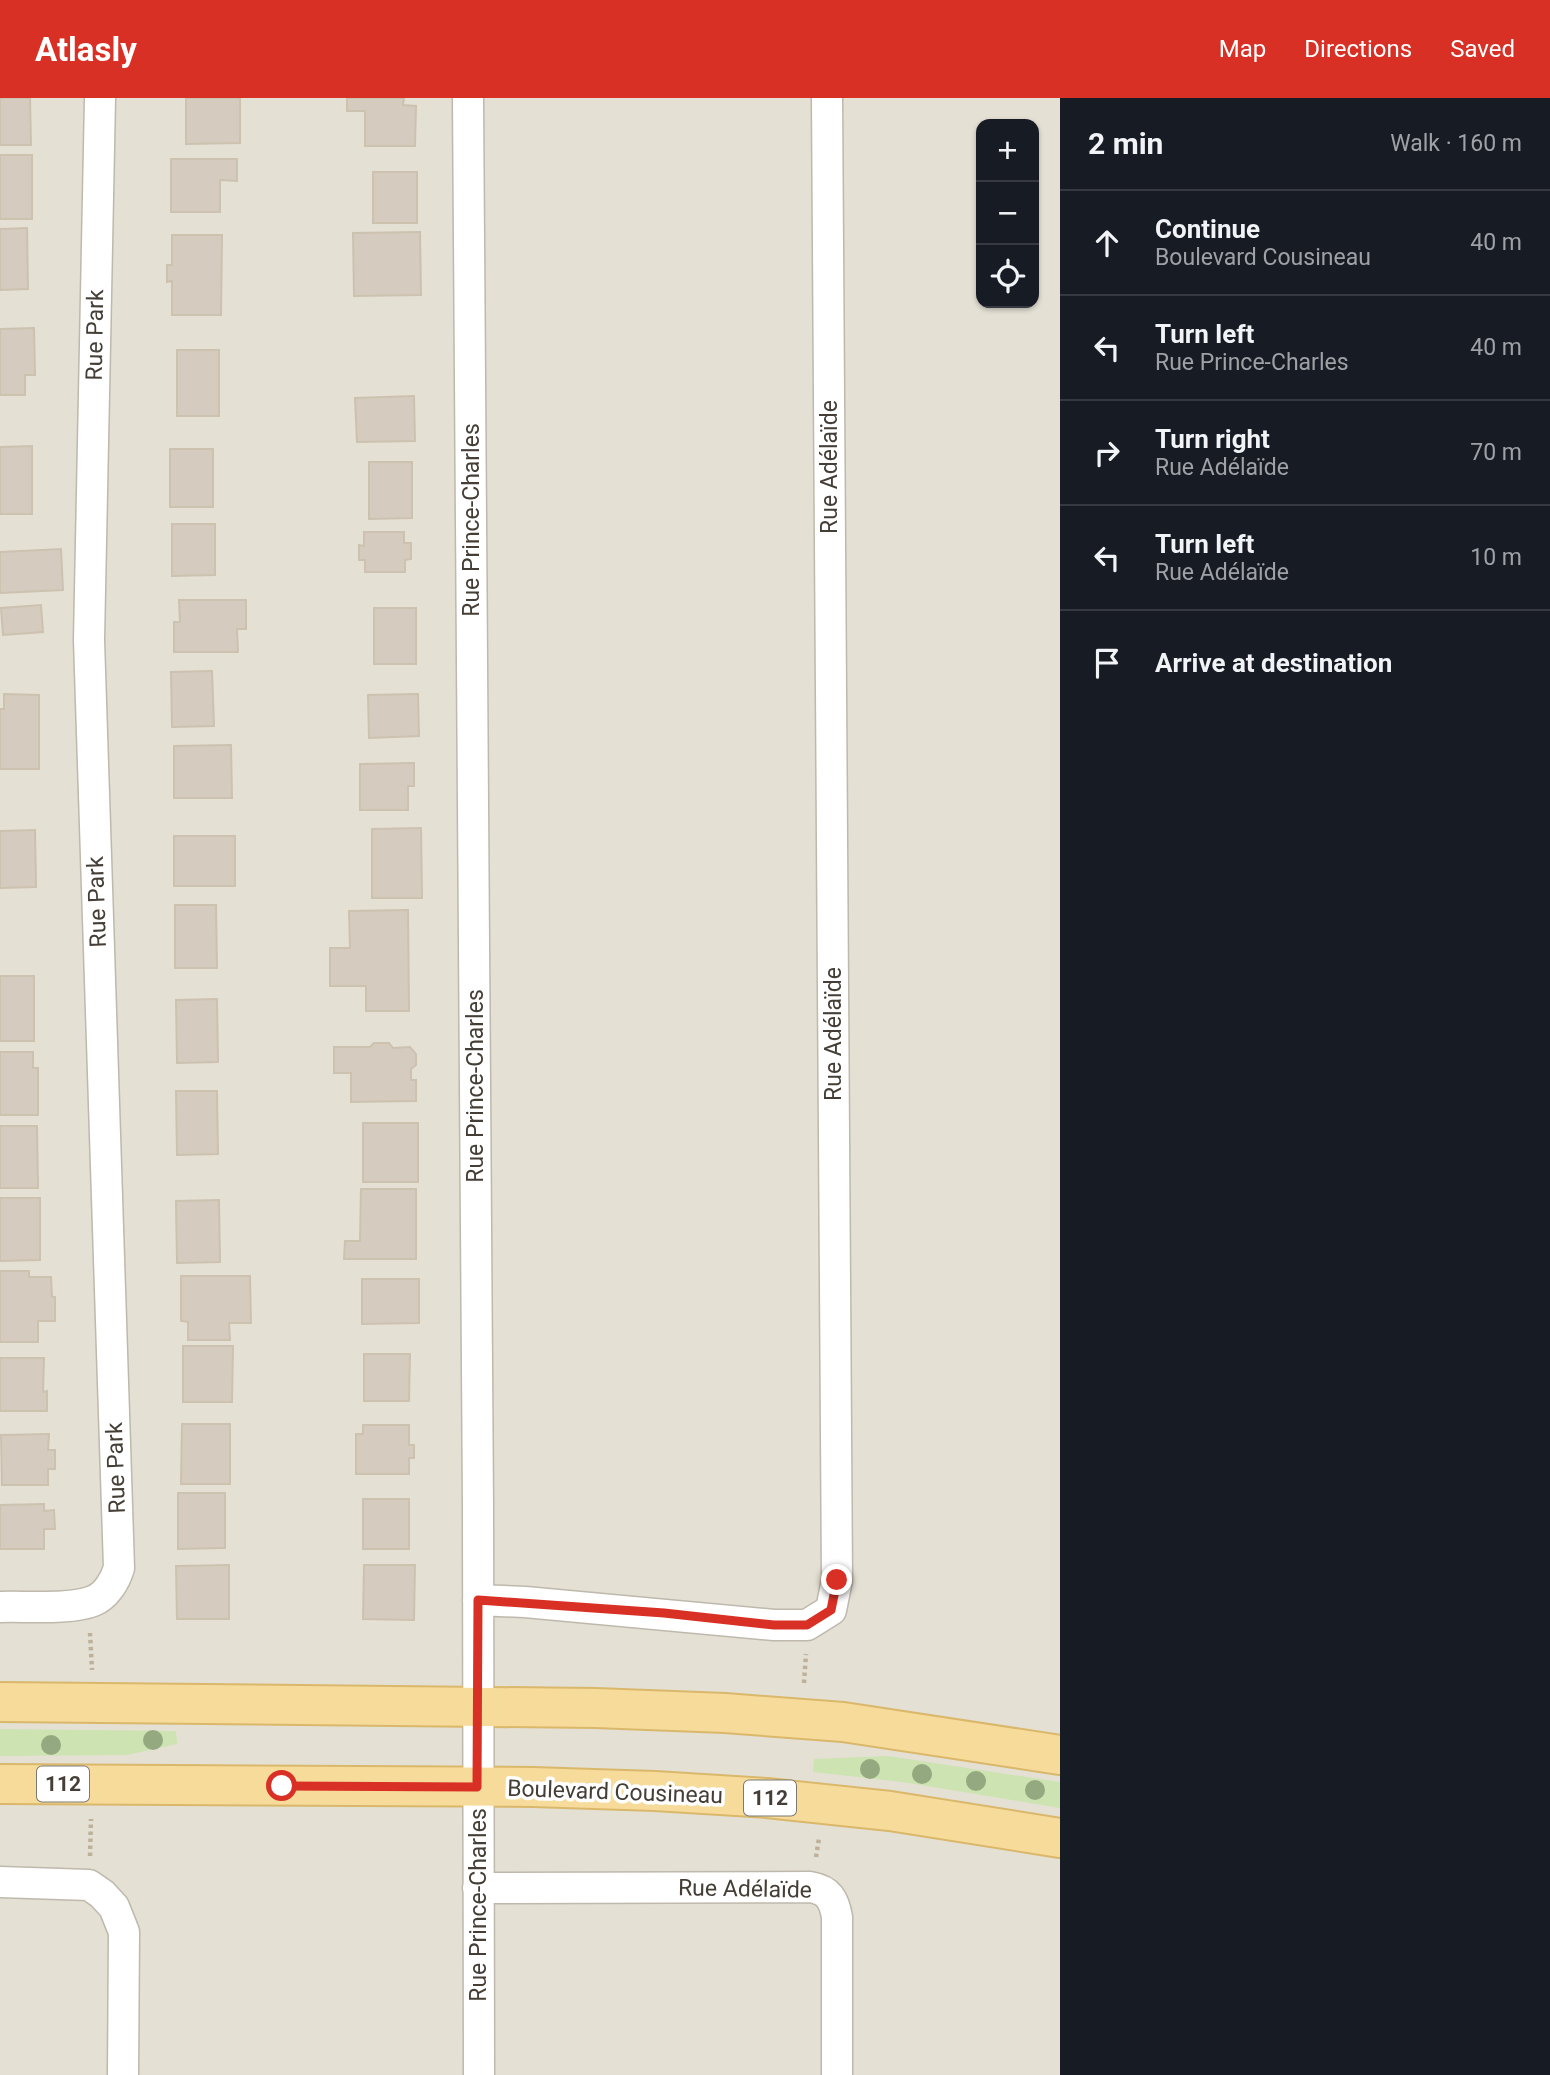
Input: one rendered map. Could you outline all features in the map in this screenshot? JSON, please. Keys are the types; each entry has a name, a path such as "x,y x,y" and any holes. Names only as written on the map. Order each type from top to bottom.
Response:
{"main road":[{"path":"0,1702 596,1708 777,1716 887,1728 1060,1755"},
{"name":"Boulevard Cousineau","path":"0,1784 580,1788 767,1798 921,1815 1060,1838"}],"street":[{"name":"Rue Park","path":"0,1607 81,1604 95,1601 108,1589 119,1568 89,640 100,98"},
{"name":"Rue Prince-Charles","path":"468,98 479,2075"},
{"name":"Rue Adélaïde","path":"478,1600 785,1625 807,1625 831,1610 837,1580 827,98"},
{"path":"0,1882 89,1885 114,1907 124,1932 123,2075"},
{"name":"Rue Adélaïde","path":"478,1888 810,1887 824,1891 833,1900 837,1917 837,2075"}],"path":[{"path":"90,1630 92,1671"},
{"path":"804,1688 807,1643"},
{"path":"90,1867 91,1815"},
{"path":"815,1869 820,1833"}],"shaded area":[{"path":"0,98 1060,98 1060,2075 0,2075"}],"green space":[{"path":"0,1729 176,1731 177,1744 127,1755 0,1756"},
{"path":"888,1756 1060,1782 1060,1808 902,1782 813,1772 814,1759"}],"building":[{"path":"0,98 30,98 31,145 0,145"},
{"path":"186,98 240,98 240,143 186,144"},
{"path":"347,98 404,98 403,105 416,106 415,146 365,146 365,111 347,111"},
{"path":"0,155 32,155 32,219 0,219"},
{"path":"171,159 237,159 237,181 220,180 220,212 171,212"},
{"path":"373,172 417,172 417,223 373,223"},
{"path":"27,228 28,289 0,290 0,229"},
{"path":"420,232 421,295 354,296 353,233"},
{"path":"172,235 222,235 221,315 172,315 172,281 167,282 167,265 172,265"},
{"path":"34,328 35,375 25,375 25,395 0,395 0,329"},
{"path":"177,350 219,350 219,416 177,416"},
{"path":"414,396 415,441 357,442 355,398"},
{"path":"32,446 32,514 0,514 0,447"},
{"path":"170,449 213,449 213,507 170,507"},
{"path":"369,462 412,462 412,518 369,519"},
{"path":"172,524 215,524 215,575 172,576"},
{"path":"364,532 404,532 404,543 411,543 411,559 405,560 405,572 365,572 365,560 359,560 359,545 364,546"},
{"path":"61,549 63,590 0,593 0,552"},
{"path":"179,600 246,600 246,629 237,629 238,652 174,652 174,622 180,622"},
{"path":"41,605 43,632 3,635 1,608"},
{"path":"374,608 416,608 416,664 374,664"},
{"path":"212,671 214,726 172,727 171,672"},
{"path":"4,694 39,695 39,769 0,769 0,709 4,709"},
{"path":"418,694 419,736 369,738 368,695"},
{"path":"231,745 232,798 174,798 174,746"},
{"path":"414,763 414,786 408,786 408,810 360,810 360,764"},
{"path":"421,828 422,898 372,898 372,829"},
{"path":"35,830 36,887 0,888 0,831"},
{"path":"174,836 235,836 235,886 174,886"},
{"path":"175,905 216,905 217,968 175,968"},
{"path":"408,910 409,1011 366,1011 366,986 330,986 330,948 350,948 349,911"},
{"path":"0,976 34,976 34,1041 0,1041"},
{"path":"217,999 218,1062 177,1063 176,1000"},
{"path":"374,1043 389,1043 393,1048 410,1047 416,1054 411,1080 416,1080 416,1101 351,1102 351,1073 334,1073 334,1047 370,1047"},
{"path":"0,1052 33,1052 33,1068 38,1068 38,1115 0,1115"},
{"path":"176,1091 217,1091 218,1154 177,1155"},
{"path":"363,1123 418,1123 418,1182 363,1182"},
{"path":"0,1126 37,1126 38,1188 0,1188"},
{"path":"361,1189 416,1189 416,1259 344,1259 345,1241 360,1241"},
{"path":"0,1198 40,1198 40,1260 0,1261"},
{"path":"219,1200 220,1262 177,1263 176,1201"},
{"path":"0,1271 29,1271 29,1277 51,1277 52,1297 55,1297 55,1321 38,1321 38,1342 0,1342"},
{"path":"181,1276 250,1276 251,1323 229,1323 230,1340 188,1340 188,1322 181,1321"},
{"path":"362,1279 419,1279 419,1323 362,1324"},
{"path":"183,1346 233,1346 232,1402 183,1402"},
{"path":"364,1354 410,1354 409,1401 364,1401"},
{"path":"0,1358 44,1358 43,1392 47,1391 47,1411 0,1411"},
{"path":"182,1424 230,1424 230,1484 181,1484"},
{"path":"363,1425 409,1425 409,1445 414,1445 414,1458 409,1458 409,1474 356,1474 356,1434 363,1434"},
{"path":"49,1434 48,1450 55,1450 55,1469 48,1469 48,1485 2,1485 1,1435"},
{"path":"178,1493 225,1493 225,1548 178,1549"},
{"path":"363,1499 409,1499 409,1549 363,1549"},
{"path":"44,1504 44,1511 54,1510 55,1529 44,1529 44,1549 0,1549 0,1505"},
{"path":"229,1565 229,1619 177,1619 176,1566"},
{"path":"364,1565 415,1565 414,1620 363,1619"}],"route":[{"path":"282,1786 477,1787 478,1600 664,1613 774,1625 807,1625 831,1610 837,1580"}]}
